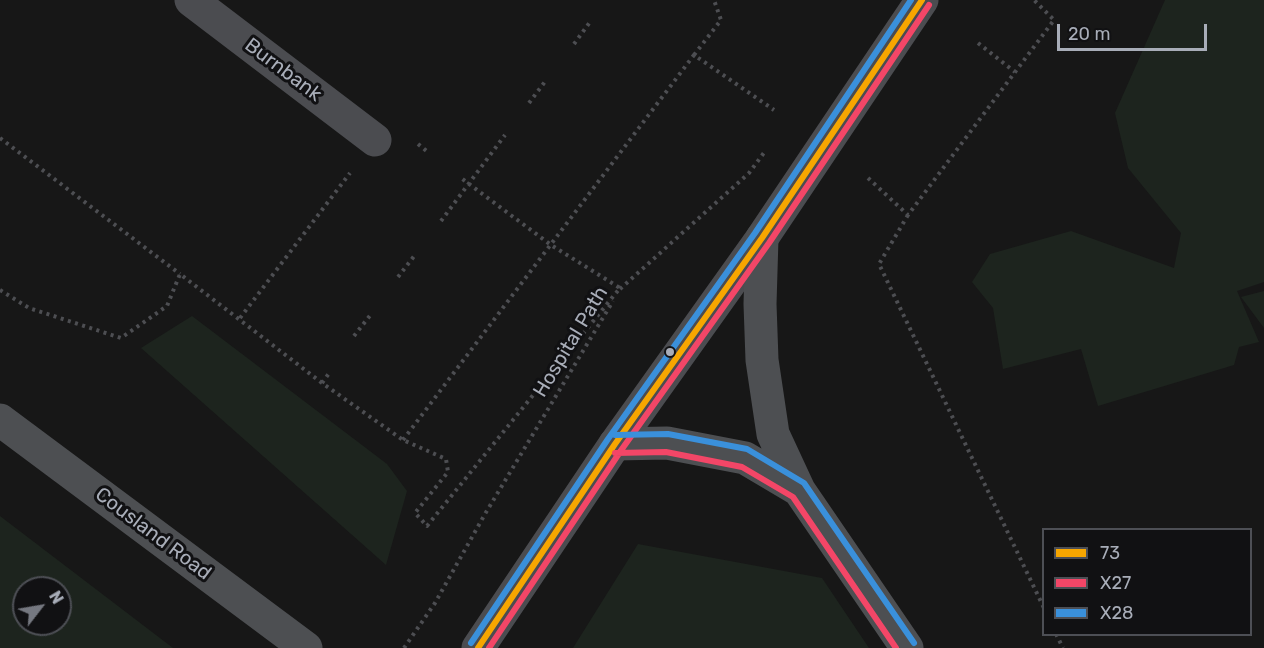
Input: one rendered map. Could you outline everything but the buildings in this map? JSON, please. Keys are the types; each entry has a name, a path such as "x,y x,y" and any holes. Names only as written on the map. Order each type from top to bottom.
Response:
{"main road":[{"path":"762,238 760,304 763,371 773,434 798,490 907,648"},
{"name":"Cousland Road","path":"0,420 306,648"},
{"path":"615,444 667,443 746,458 798,490"}],"street":[{"name":"Burnbank","path":"191,0 375,140"},
{"path":"480,645 615,444 762,238 921,0"}],"path":[{"path":"403,440 721,20 714,0"},
{"path":"1034,0 1053,20 908,215 879,264 1042,604"},
{"path":"573,44 590,22"},
{"path":"978,44 1015,72"},
{"path":"694,55 774,110"},
{"path":"529,103 547,79"},
{"path":"441,221 505,135"},
{"path":"0,138 240,318 322,383 403,440 446,459 448,472 415,513 427,526 620,288 551,245 461,178"},
{"path":"240,318 375,140"},
{"name":"Hospital Path","path":"404,648 435,603 485,514 620,288 749,173 769,144"},
{"path":"868,178 908,215"},
{"path":"398,277 415,255"},
{"path":"0,290 29,308 121,338 167,306 180,274"},
{"path":"354,336 372,313"},
{"path":"322,383 330,372"}],"shaded area":[{"path":"1165,0 1264,0 1264,282 1237,291 1259,342 1239,347 1234,365 1098,406 1081,349 1003,369 993,308 972,282 990,254 1071,231 1174,268 1181,233 1128,168 1115,113"},
{"path":"1264,291 1264,328 1241,297"},
{"path":"192,316 387,464 407,491 386,565 141,348"},
{"path":"0,516 173,648 0,648"},
{"path":"638,544 822,578 869,648 573,648"}],"transit line":[{"name":"X28","path":"471,643 608,439 755,233 911,0"},
{"name":"73","path":"478,648 615,444 762,238 922,0"},
{"name":"X27","path":"489,648 622,449 769,243 929,5"},
{"name":"X28","path":"615,435 668,434 747,449 804,483 914,643"},
{"name":"X27","path":"615,453 666,452 742,467 793,497 896,648"}]}
